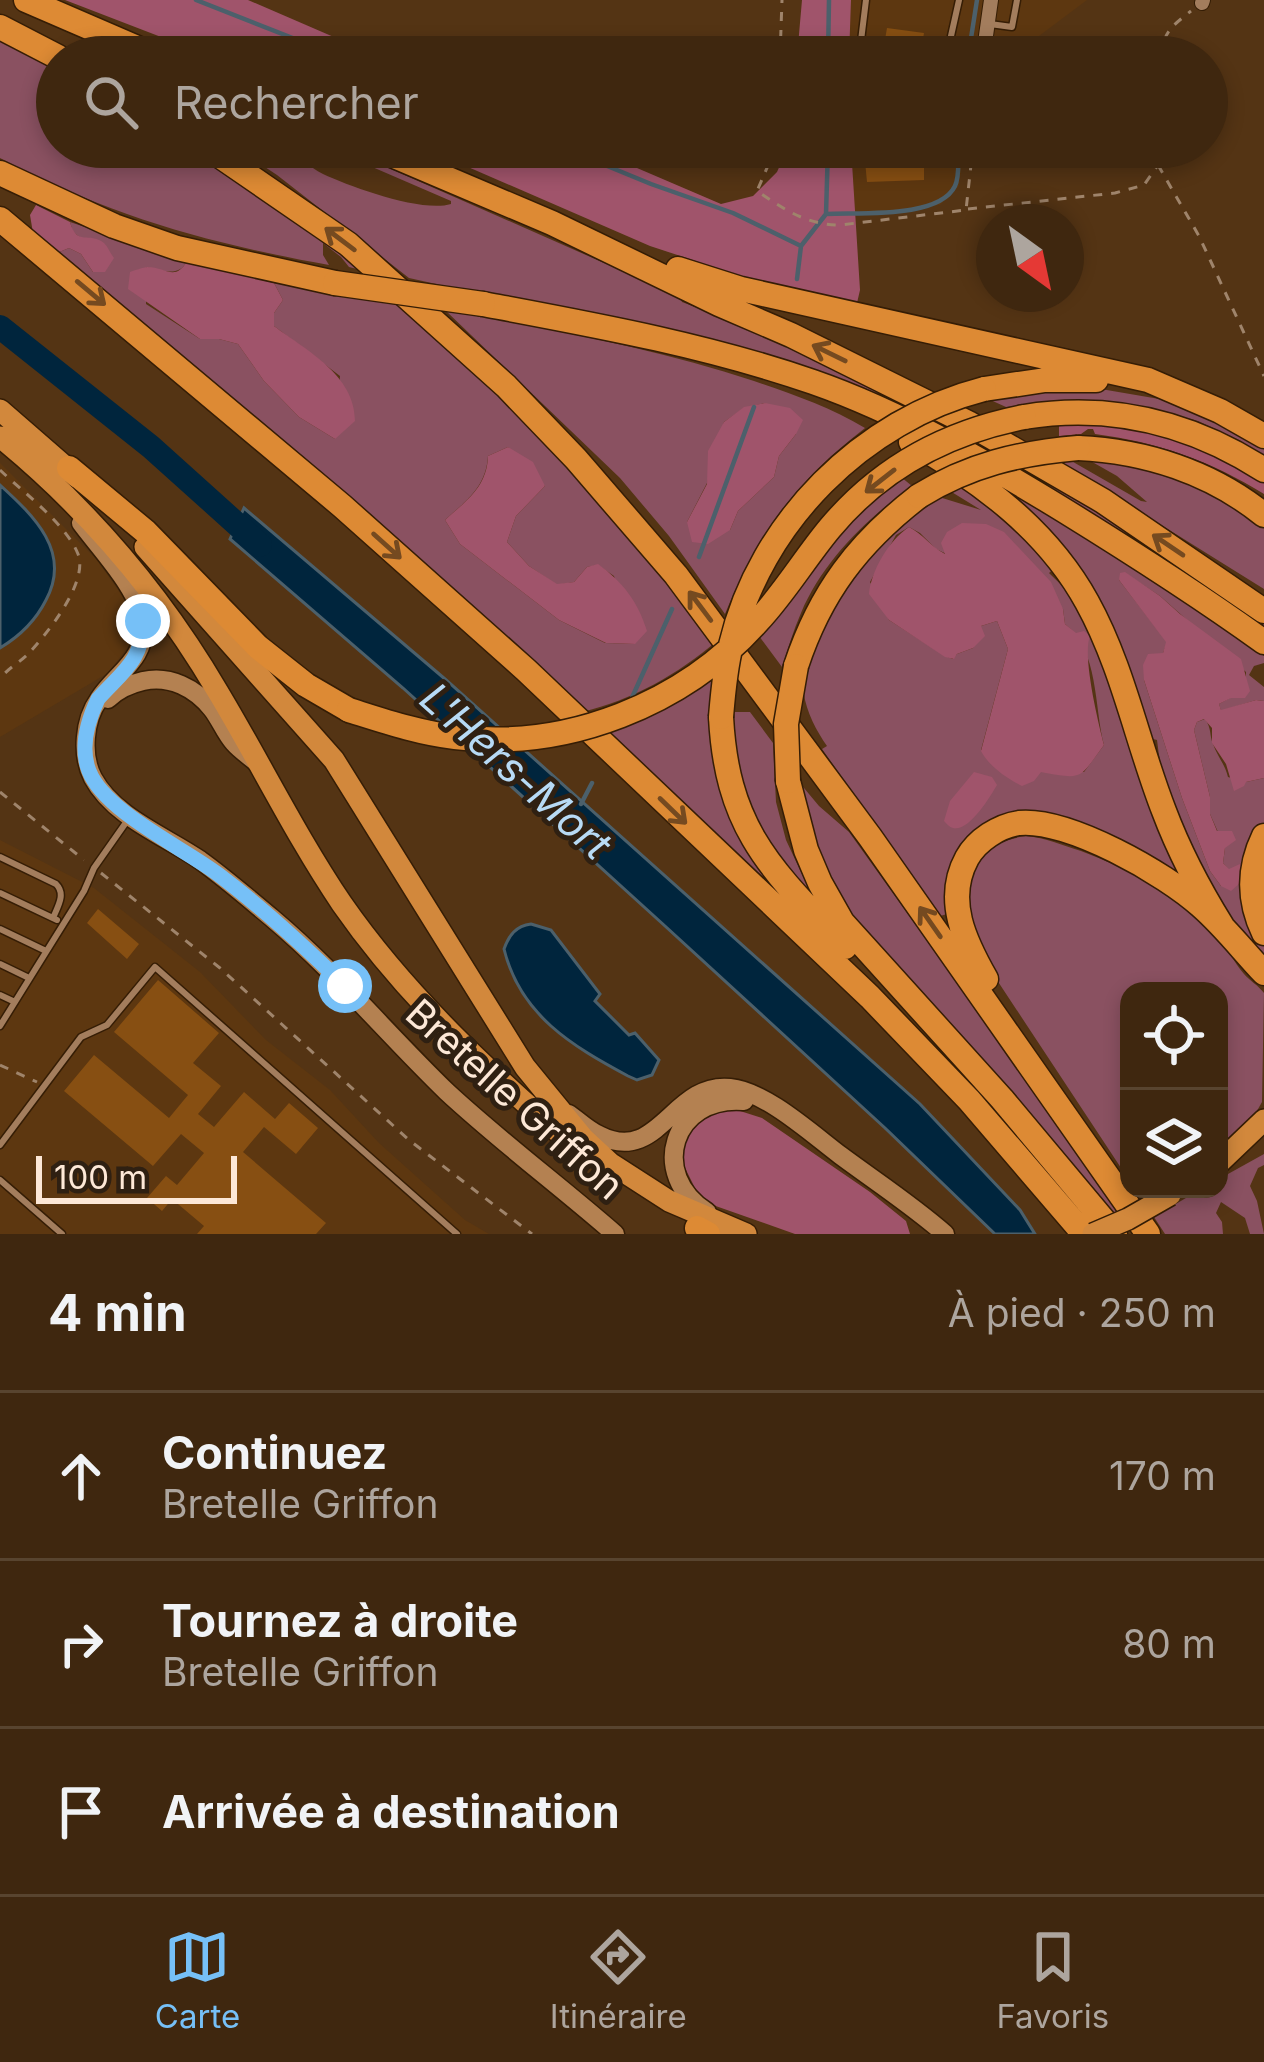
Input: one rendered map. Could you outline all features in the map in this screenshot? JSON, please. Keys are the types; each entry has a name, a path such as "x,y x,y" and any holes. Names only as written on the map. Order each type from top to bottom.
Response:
{"highway":[{"path":"26,0 109,36"},
{"path":"0,27 36,46"},
{"path":"238,168 348,244 506,386 676,575 1022,1051 1145,1229"},
{"path":"422,168 791,335 968,423 1103,501 1264,611"},
{"path":"0,172 114,226 177,248 335,283 483,304 699,347 855,399 955,446 1166,573 1264,642"},
{"path":"0,219 342,506 526,670 886,1013 969,1100 1084,1234"},
{"path":"552,224 574,225 727,285 1148,380 1264,436"},
{"path":"765,367 937,456 987,490 1043,540 1088,602 1163,810 1187,866 1222,926"},
{"path":"945,1035 908,1013 793,892 742,822 725,764 721,717 737,623 761,568 797,510 834,471 925,411 984,389 1045,380 1121,383 1181,395"},
{"path":"0,410 63,479 159,602 218,691 298,836 345,908 427,1009 601,1169 655,1206 708,1232"},
{"path":"0,437 146,532 258,646 306,685 349,710 397,726 480,739 568,731 622,715 675,690 737,644 831,527 887,475 907,460 972,429 1051,413 1094,412 1147,419 1211,440 1264,470"},
{"path":"1115,1234 842,922 820,884 788,781 786,724 796,666 831,586 872,535 919,496 985,464 1015,455 1103,449 1160,460 1220,485 1264,514"},
{"path":"63,479 139,539 334,760 525,1067 583,1138 669,1201 747,1234"},
{"path":"1022,1051 973,955 956,905 965,860 995,832 1017,823 1063,830 1143,865 1222,926 1264,973"},
{"path":"1261,920 1251,875 1264,836"},
{"path":"1228,1155 1264,1120"},
{"path":"1228,1160 1264,1142"},
{"path":"1093,1234 1165,1198"}],"main road":[{"path":"63,479 138,604 143,621 137,656 98,699 92,715"},
{"path":"92,715 131,684 168,680 198,694 235,744 258,763"},
{"name":"Bretelle Griffon","path":"92,715 85,754 89,771 109,800 198,859 278,923 448,1092 615,1234"},
{"path":"560,1108 604,1138 620,1141 652,1134 692,1095 711,1088 752,1094 945,1234"},
{"path":"747,1234 700,1209 688,1197 674,1161 675,1142 701,1108 724,1100 748,1101 787,1117"}],"street":[{"path":"986,36 992,0"}],"lane":[{"path":"862,36 866,0"},
{"path":"951,36 958,0"},
{"path":"988,23 1012,27 1017,0"},
{"path":"0,1026 130,816"},
{"path":"0,857 61,889 53,918"},
{"path":"0,893 64,923"},
{"path":"0,928 46,951"},
{"path":"0,964 30,978"},
{"path":"0,1145 80,1037 107,1025 155,967 458,1234"},
{"path":"0,995 15,1002"},
{"path":"0,1180 62,1234"}],"path":[{"path":"781,36 782,0"},
{"path":"1164,36 1203,2"},
{"path":"767,168 757,190 819,225 1115,193 1144,184 1156,168"},
{"path":"966,210 971,168"},
{"path":"1160,168 1219,274 1264,376"},
{"path":"0,470 59,526 78,554 80,568 68,601 27,656 0,679"},
{"path":"0,792 220,968 409,1140 532,1234"},
{"path":"0,1065 44,1086"}],"shaded area":[{"path":"65,0 248,0 331,36 158,36"},
{"path":"802,0 851,0 850,36 799,36"},
{"path":"851,0 1087,0 1039,36 849,36"},
{"path":"0,34 36,52 36,168 225,168 365,271 349,267 323,243 329,265 160,225 81,196 0,158"},
{"path":"266,168 314,168 405,202 451,204 375,168 389,168 711,313 708,307 912,406 1052,483 1195,574 1264,623 1264,630 1054,492 690,335 409,278"},
{"path":"470,168 637,168 721,204 753,196 779,168 852,168 857,303 781,289 650,246"},
{"path":"852,168 961,168 959,186 940,205 855,215"},
{"path":"36,205 70,222 76,234 104,243 114,258 105,272 93,272 81,254 69,248 57,253 33,233 30,215"},
{"path":"70,222 187,261 175,271 146,267 146,304 200,339 238,344 264,381 299,417 335,439 340,376 274,326 274,313 283,300 274,283 406,303 523,414 717,641 654,684 582,712 57,253 69,248 81,254 93,272 105,272 91,238 73,232","holes":["508,447 545,486 516,516 507,542 529,566 557,585 574,582 587,567 598,565 614,576 635,644 605,643 559,620 460,544 445,520 479,485 488,456"]},
{"path":"187,261 274,283 283,300 274,313 274,326 338,377 353,405 355,421 335,439 299,417 264,381 238,344 200,339 128,289 130,272 147,267 174,272"},
{"path":"445,310 601,340 716,369 811,402 865,428 818,469 781,511 751,558 725,614 620,478","holes":["765,403 796,434 779,456 774,477 738,511 730,530 687,522 707,483 724,422 744,408"]},
{"path":"1095,388 1171,401 1264,443 1264,456 1198,421 1152,409 1102,401 1006,407 986,398 1020,391"},
{"path":"765,403 790,408 803,420 779,456 774,477 738,511 730,530 708,544 692,542 687,522 707,484 708,451 724,422 744,407"},
{"path":"1059,419 1166,431 1264,479 1264,494 1224,472 1162,448 1095,434 1093,429 1059,436"},
{"path":"508,447 533,462 545,486 516,516 507,542 529,566 557,584 574,582 587,567 598,564 607,571 629,593 647,631 635,644 606,643 559,620 460,544 445,520 480,485 488,456"},
{"path":"1068,459 1141,501 1147,502 1117,476 1087,459 1159,473 1243,514 1264,528 1264,589 1057,460"},
{"path":"0,463 97,560 127,603 133,627 129,645 108,673 0,737"},
{"path":"901,477 912,486 862,527 821,576 801,613 782,667 759,636 857,514"},
{"path":"964,485 995,506 1056,567 1049,573 1082,605 1183,877 1001,819 947,914 940,916 822,749 827,746 810,714 804,688 824,625 864,562 918,511 939,497 981,510 950,491","holes":["909,527 936,549 1063,609 1065,624 1090,664 1104,745 1084,772 1041,772 981,750 1008,649 997,621 981,626 973,648 953,659 889,620 870,582 896,535"]},
{"path":"1003,494 1018,497 1081,535 1264,656 1264,663 1254,666 1249,675 1264,687 1264,701 1221,711 1219,704 1246,682 1246,672 1160,596 1125,573 1119,580 1167,642 1144,680 1182,798 1210,871 1221,886 1229,870 1210,814 1194,730 1197,722 1205,719 1228,777 1246,782 1264,778 1264,824 1254,842 1256,929 1264,958 1226,914 1189,847 1165,784 1157,740 1149,738 1128,673"},
{"path":"962,523 986,524 1004,532 1051,582 1065,624 1090,636 1089,673 1104,745 1079,774 1041,772 1022,786 981,751 1008,649 997,621 981,626 985,636 954,659 889,620 869,594 882,557 909,527 945,554 941,543 947,532"},
{"path":"1125,572 1241,659 1250,691 1245,698 1219,704 1221,710 1264,701 1264,778 1234,791 1226,764 1212,743 1212,728 1204,719 1194,730 1210,814 1217,831 1232,831 1236,840 1225,848 1223,863 1229,869 1240,864 1244,868 1240,883 1231,891 1210,871 1182,798 1144,680 1148,654 1163,653 1166,642 1119,580"},
{"path":"712,680 711,736 719,788 739,837 771,883 767,888 605,733 656,713"},
{"path":"734,712 750,712 773,743 776,802 786,840 814,900 747,815 729,729"},
{"path":"974,772 992,777 997,785 966,825 952,828 944,821 950,801"},
{"path":"799,782 849,832 1120,1210 1113,1214 1039,1124 863,930 823,859"},
{"path":"1026,836 1054,842 1136,875 1201,921 1264,993 1262,1102 1254,1116 1228,1138 1228,982 1120,982 1120,1166 991,971 974,930 969,888 974,870 984,854"},
{"path":"0,840 94,888 200,972 266,1040 330,1090 379,1143 465,1220 489,1234 0,1234"},
{"path":"737,1110 762,1118 870,1192 906,1221 910,1234 795,1234 710,1204 684,1166 683,1142 698,1122 715,1111"},
{"path":"1264,1154 1264,1165 1250,1186 1264,1234 1250,1234 1245,1218 1221,1202 1216,1213 1223,1234 1165,1234 1154,1217 1186,1198 1228,1198 1228,1174"}],"water":[{"path":"0,485 46,536 55,566 53,583 37,614 0,648"},
{"path":"244,508 445,679 920,1104 1020,1210 1035,1234 995,1234 665,926 403,688 230,539"},
{"path":"531,924 551,930 600,994 595,1001 659,1060 652,1075 637,1080 607,1065 568,1040 536,1010 522,992 504,949 514,932"}],"building":[{"path":"887,28 924,33 924,36 886,36"},
{"path":"866,168 924,168 924,180 867,182"},
{"path":"98,909 139,944 127,959 87,923"},
{"path":"158,980 219,1033 193,1063 221,1086 198,1114 214,1127 244,1092 275,1119 289,1103 318,1128 296,1154 264,1127 243,1152 326,1223 316,1234 197,1234 204,1226 172,1199 162,1211 147,1198 166,1176 177,1185 204,1153 181,1134 153,1166 64,1091 94,1055 169,1118 188,1095 114,1032"}],"waterway":[{"path":"196,0 288,36"},
{"path":"828,36 829,0"},
{"path":"971,36 977,0"},
{"path":"612,168 733,213 801,246"},
{"path":"797,279 801,246 826,214 827,168"},
{"path":"826,214 897,212 933,204 955,186 958,168"},
{"name":"L'Hers-Mort","path":"0,327 151,447 260,545"},
{"path":"699,557 754,407"},
{"path":"630,702 672,609"},
{"path":"581,804 592,783"}],"route":[{"path":"143,621 137,656 94,708 86,736 89,771 109,800 222,877 345,986"}]}
